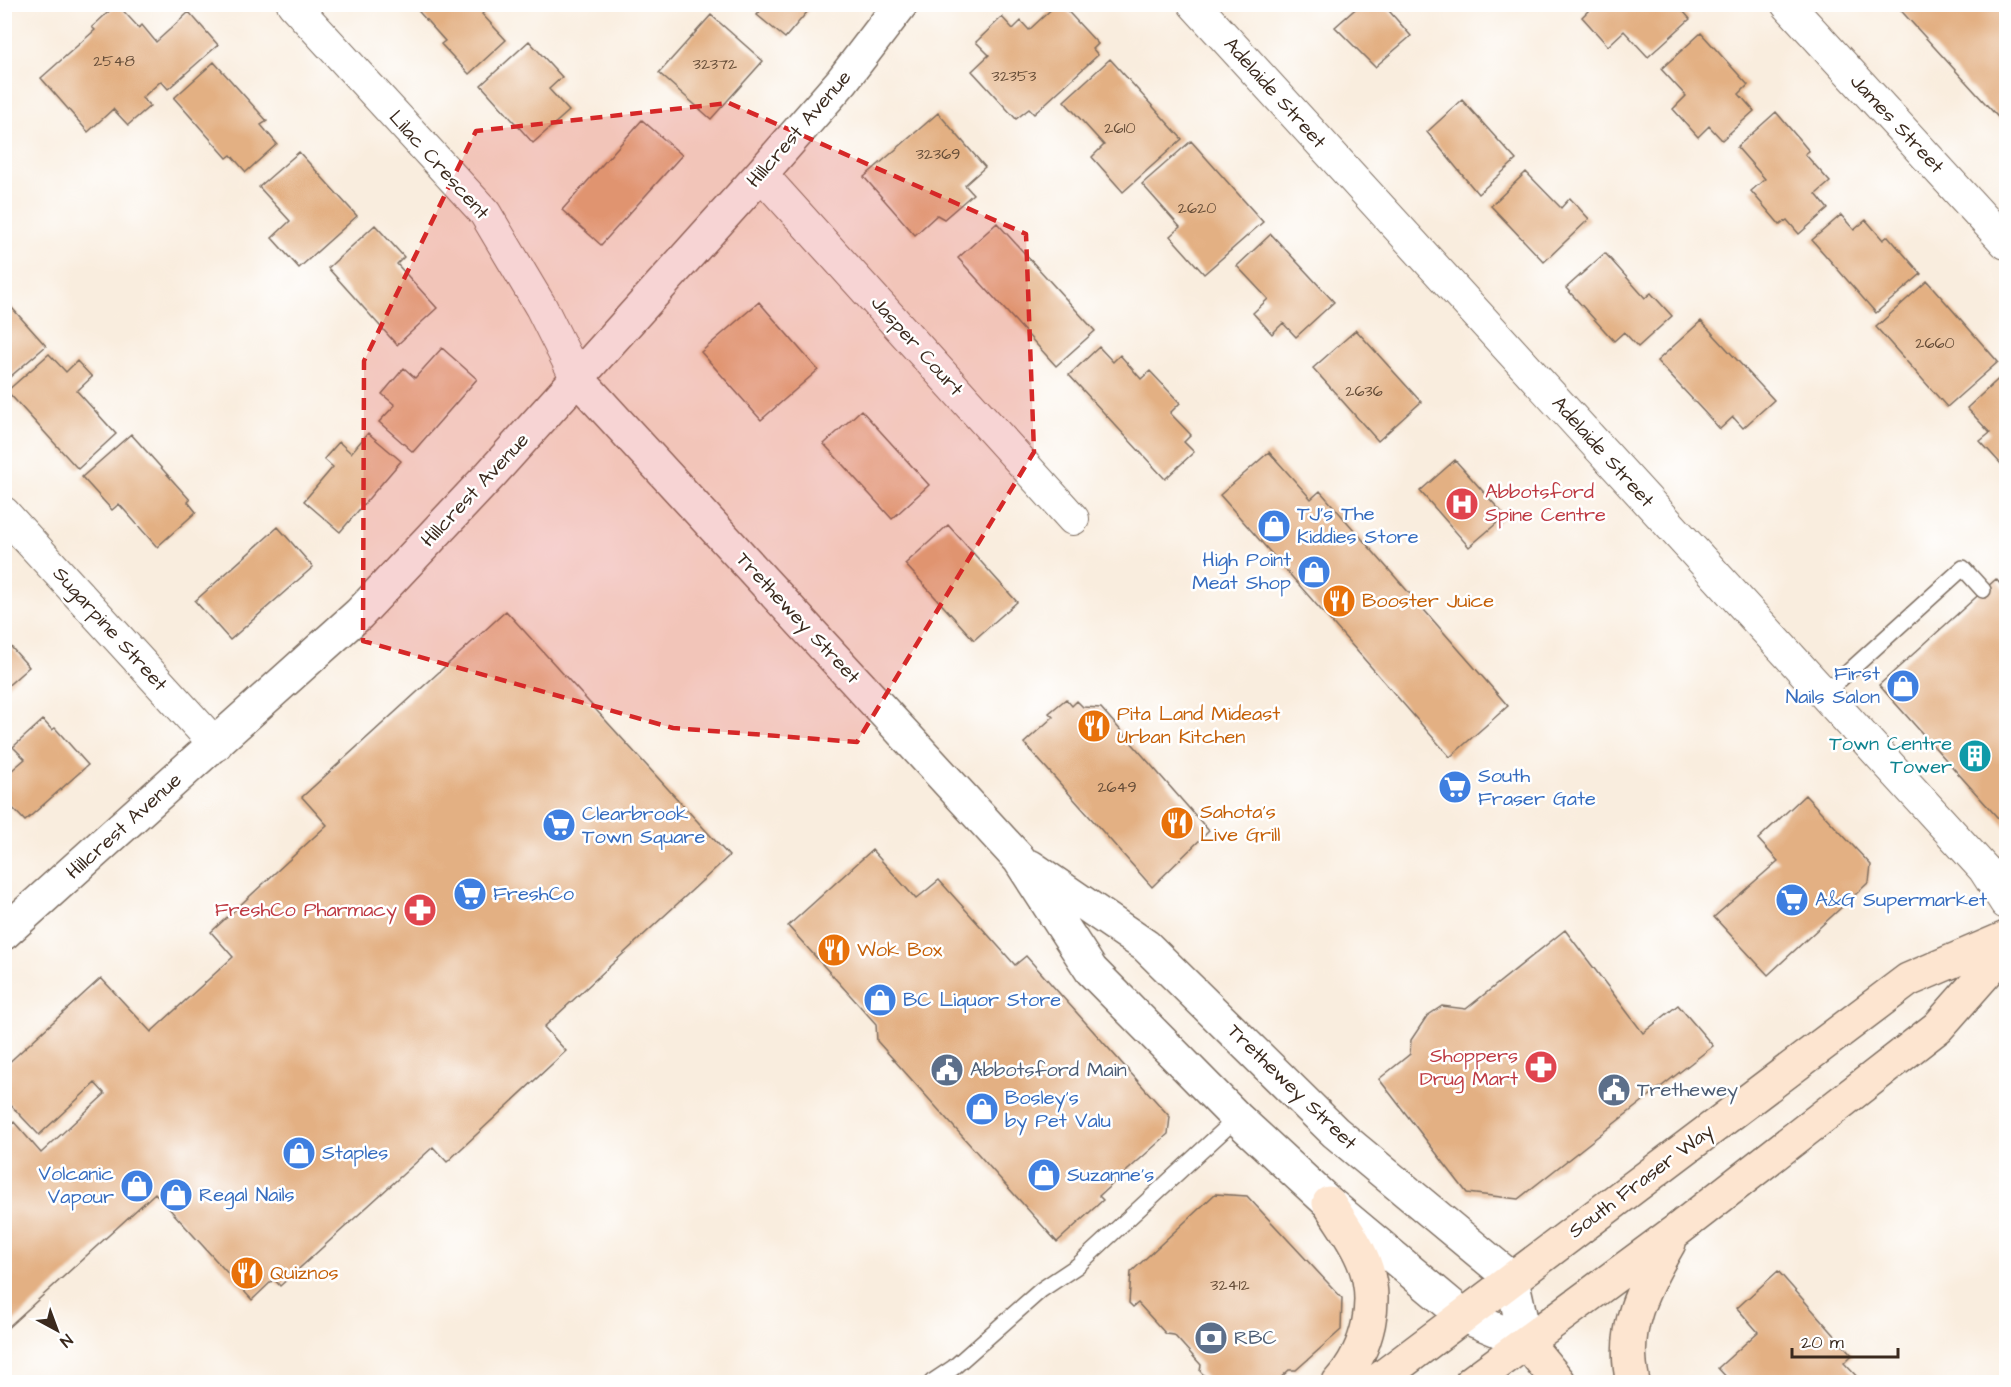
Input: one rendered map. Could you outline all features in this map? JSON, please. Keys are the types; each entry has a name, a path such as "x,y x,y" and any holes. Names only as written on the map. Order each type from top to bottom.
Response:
{"main road":[{"name":"South Fraser Way","path":"1376,1383 1908,980 2007,938"},
{"path":"1472,1383 1676,1231 1938,1027 2007,950"},
{"path":"1329,1203 1363,1258 1371,1285 1367,1332 1360,1352 1339,1383"},
{"path":"1633,1383 1628,1345 1638,1302 1676,1231"},
{"name":"Trethewey Street","path":"1526,1342 1559,1383"}],"street":[{"name":"Lilac Crescent","path":"292,4 485,213 541,307 576,377"},
{"name":"Hillcrest Avenue","path":"4,933 360,614 491,474 761,174 842,81 901,4"},
{"name":"Adelaide Street","path":"1194,4 1984,869 2007,903"},
{"name":"James Street","path":"1787,4 2007,243"},
{"name":"Jasper Court","path":"761,174 1073,519"},
{"name":"Trethewey Street","path":"576,377 1019,859 1091,970 1237,1118 1329,1203 1464,1316 1526,1342"},
{"name":"Sugarpine Street","path":"4,513 216,745"},
{"name":"Trethewey Street","path":"1019,859 1146,946 1335,1132 1512,1279 1526,1342"}],"lane":[{"path":"1824,694 1963,568 1983,590"},
{"path":"932,1383 953,1368 1041,1290 1077,1266 1237,1118"}],"highlighted area":[{"path":"729,103 1026,234 1034,452 857,742 673,728 363,641 364,361 476,131"}],"building":[{"path":"117,4 139,28 142,25 156,42 189,12 218,45 168,89 161,81 142,98 150,106 128,125 113,109 88,132 41,78 95,30 92,27"},
{"path":"412,4 492,4 482,14 506,40 469,74 441,44 445,41"},
{"path":"766,4 814,4 785,38 757,15"},
{"path":"1057,4 1061,4 1098,44 1093,49 1098,55 1034,114 1029,109 1016,119 972,71 989,55 976,42 1002,17 1013,29 1021,21 1029,30"},
{"path":"1361,4 1383,4 1411,36 1375,67 1335,27"},
{"path":"1595,4 1677,4 1690,19 1648,57 1624,31 1608,46 1582,17"},
{"path":"1895,4 2006,4 2006,126"},
{"path":"711,15 763,61 711,119 659,73"},
{"path":"1701,33 1748,85 1739,94 1754,111 1722,140 1709,126 1698,137 1673,109 1686,96 1661,69"},
{"path":"529,41 562,77 549,89 569,111 533,143 481,85"},
{"path":"1110,59 1182,139 1123,192 1092,157 1104,145 1064,101"},
{"path":"214,62 267,121 261,125 277,144 246,172 231,155 227,158 174,98"},
{"path":"1462,100 1516,160 1478,194 1427,132"},
{"path":"1776,112 1809,151 1805,154 1830,182 1816,194 1828,209 1799,234 1787,220 1780,225 1751,191 1765,179 1737,147"},
{"path":"938,113 985,167 965,185 973,194 944,219 937,215 915,235 864,177"},
{"path":"642,120 682,155 601,245 562,210"},
{"path":"1191,141 1263,222 1204,274 1170,236 1180,227 1142,184"},
{"path":"299,152 357,216 299,268 272,238 290,221 259,187"},
{"path":"1526,172 1561,208 1570,198 1589,219 1544,262 1491,206"},
{"path":"1841,215 1854,230 1866,220 1883,240 1888,236 1921,274 1876,313 1812,240"},
{"path":"997,223 1095,331 1056,366 958,258"},
{"path":"375,225 404,257 397,264 437,308 397,345 328,268"},
{"path":"1271,234 1334,302 1296,337 1283,323 1272,334 1253,313 1268,299 1237,266"},
{"path":"1605,253 1645,298 1651,293 1672,316 1638,347 1624,332 1614,341 1566,288"},
{"path":"1927,281 1998,362 1947,407 1876,327"},
{"path":"4,299 46,346 4,382"},
{"path":"759,302 818,370 761,420 701,352"},
{"path":"1701,321 1774,400 1743,428 1733,417 1720,429 1657,361"},
{"path":"1356,330 1421,402 1378,441 1313,368"},
{"path":"1099,347 1113,362 1120,355 1141,379 1150,371 1180,403 1170,413 1191,435 1184,442 1194,452 1165,479 1069,375"},
{"path":"442,348 477,379 413,452 379,422 395,405 382,394 404,368 415,378"},
{"path":"49,354 66,372 77,361 92,377 77,391 116,434 78,469 7,391"},
{"path":"2006,372 2006,459 2001,464 1980,441 1990,433 1967,408"},
{"path":"861,410 929,485 892,519 824,444"},
{"path":"368,433 401,461 340,532 304,501 333,467 324,459 339,442 351,453"},
{"path":"131,434 190,500 188,502 196,512 157,547 119,504 112,510 82,477"},
{"path":"1269,452 1311,499 1320,491 1508,706 1450,757 1220,495"},
{"name":"Abbotsford Spine Centre","path":"1455,460 1505,516 1469,547 1420,491"},
{"path":"948,525 1017,602 974,640 905,564"},
{"path":"278,527 313,567 230,640 195,601"},
{"name":"Town Centre Tower","path":"1996,579 2006,591 2006,827 1879,685"},
{"path":"506,611 729,856 544,1027 566,1051 447,1162 433,1147 280,1286 274,1279 252,1300 155,1193 4,1331 4,1185 7,1182 4,1179 4,1131 14,1122 41,1153 105,1094 95,1083 39,1135 4,1098 4,1067 101,978 151,1032 233,957 211,932 327,825 302,797"},
{"path":"4,639 29,667 4,689"},
{"path":"1066,699 1072,706 1077,701 1083,707 1101,708 1209,831 1152,887 1024,743 1053,717 1049,713"},
{"path":"43,720 52,730 55,728 88,765 25,821 4,799 4,777 25,759 13,747"},
{"name":"A&G Supermarket","path":"1805,795 1871,865 1869,882 1768,975 1714,917 1778,861 1758,839"},
{"path":"872,850 916,899 939,880 1015,965 1026,956 1170,1117 1168,1134 1099,1196 1103,1200 1057,1242 877,1041 876,1024 788,926"},
{"name":"Shoppers Drug Mart","path":"1565,930 1643,1033 1678,1005 1713,1046 1518,1199 1467,1193 1379,1079 1410,1054 1411,1040 1427,1016 1442,1006 1466,1009"},
{"path":"1215,1194 1247,1196 1342,1298 1341,1330 1296,1370 1289,1370 1276,1382 1210,1382 1200,1371 1201,1365 1174,1335 1166,1334 1138,1303 1133,1307 1129,1303 1131,1272"},
{"path":"1778,1271 1852,1355 1844,1363 1862,1382 1731,1382 1718,1368 1758,1332 1737,1308"}],"place":[{"name":"Abbotsford Spine Centre","path":"1462,504"},
{"name":"TJ's The Kiddies Store","path":"1274,526"},
{"name":"High Point Meat Shop","path":"1314,572"},
{"name":"Booster Juice","path":"1339,601"},
{"name":"First Nails Salon","path":"1903,686"},
{"name":"Pita Land Mideast Urban Kitchen","path":"1094,726"},
{"name":"Town Centre Tower","path":"1975,756"},
{"name":"South Fraser Gate","path":"1455,787"},
{"name":"Sahota's Live Grill","path":"1177,823"},
{"name":"Clearbrook Town Square","path":"559,825"},
{"name":"FreshCo","path":"470,894"},
{"name":"A&G Supermarket","path":"1792,900"},
{"name":"FreshCo Pharmacy","path":"420,910"},
{"name":"Wok Box","path":"834,950"},
{"name":"BC Liquor Store","path":"880,1000"},
{"name":"Shoppers Drug Mart","path":"1541,1067"},
{"name":"Abbotsford Main","path":"947,1070"},
{"name":"Trethewey","path":"1614,1090"},
{"name":"Bosley's by Pet Valu","path":"982,1109"},
{"name":"Staples","path":"299,1153"},
{"name":"Suzanne's","path":"1044,1175"},
{"name":"Volcanic Vapour","path":"137,1186"},
{"name":"Regal Nails","path":"176,1195"},
{"name":"Quiznos","path":"247,1273"},
{"name":"RBC","path":"1211,1338"}]}
